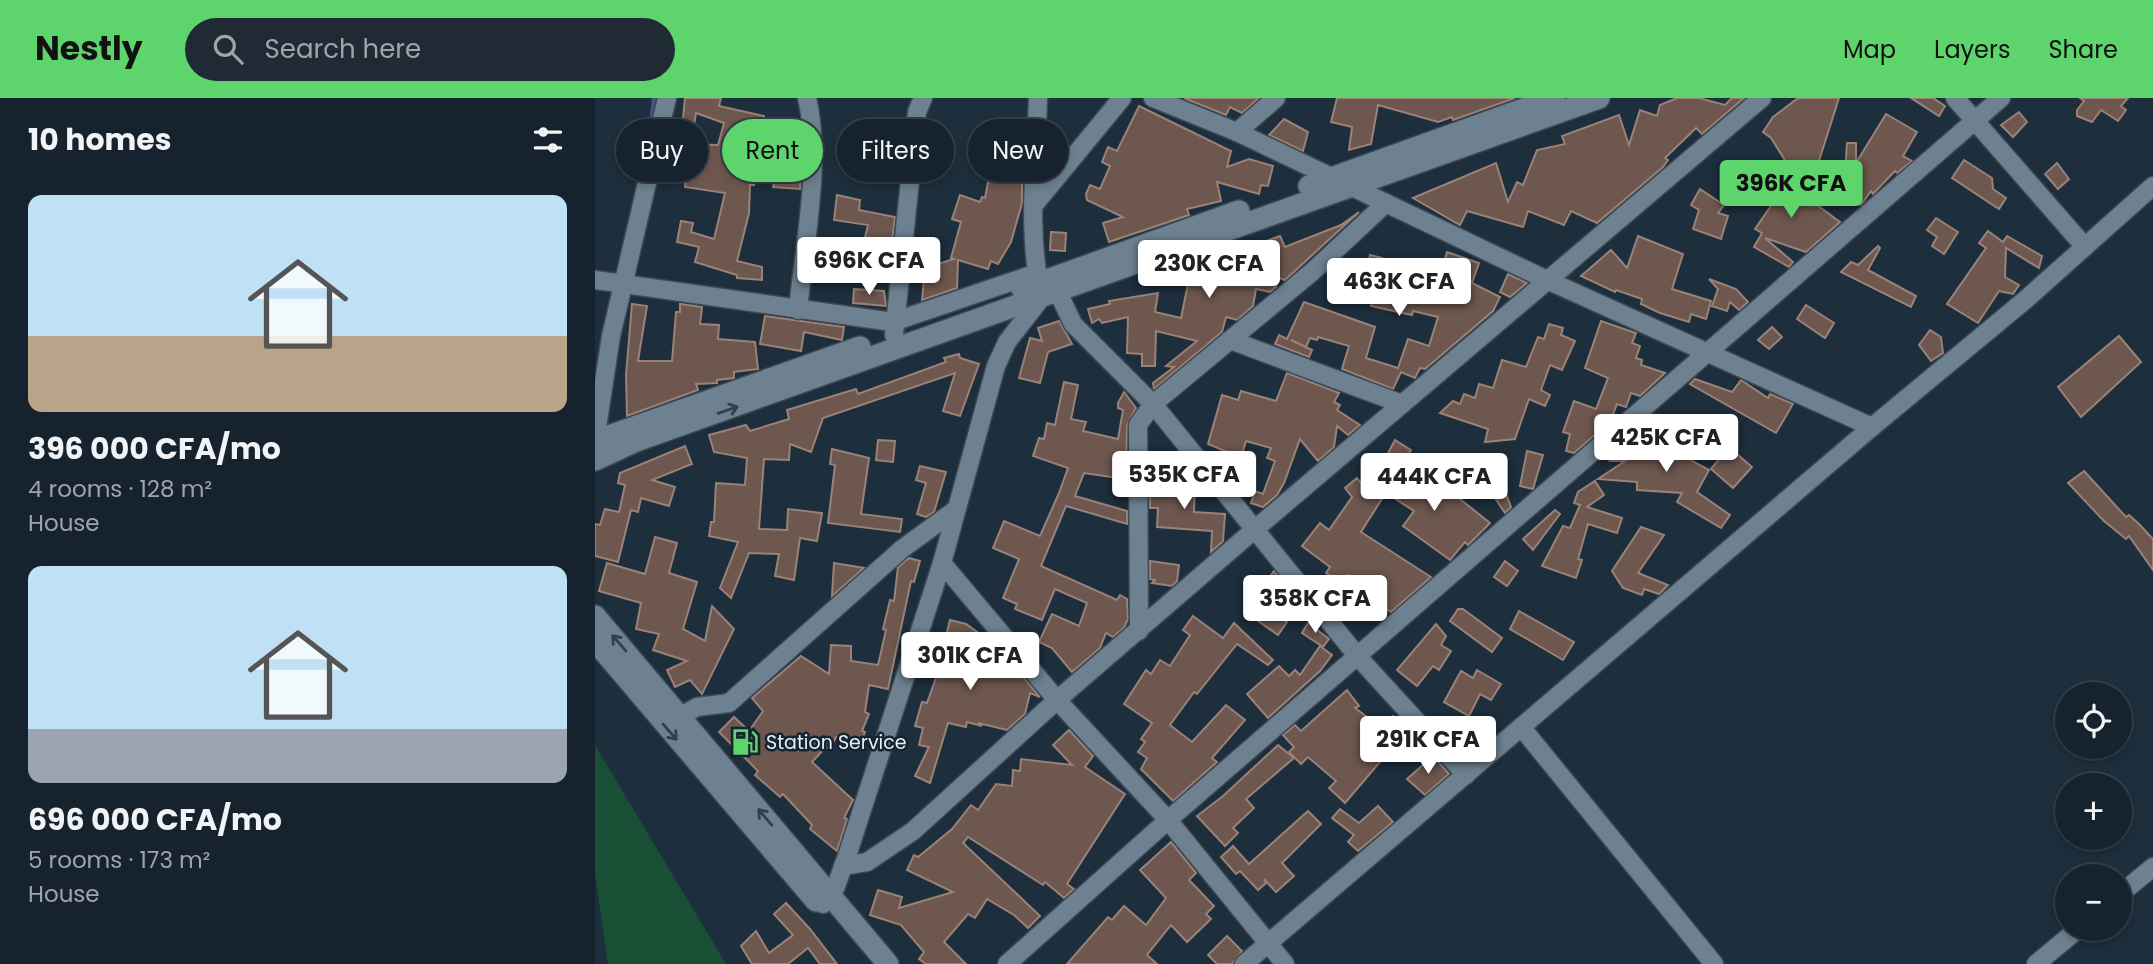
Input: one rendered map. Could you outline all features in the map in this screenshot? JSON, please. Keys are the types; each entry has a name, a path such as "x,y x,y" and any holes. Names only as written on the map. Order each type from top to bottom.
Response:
{"street":[{"path":"667,98 611,336 595,441 893,329 1044,286 1351,186 1598,98"},
{"path":"798,310 811,176 811,129 807,98"},
{"path":"893,329 917,112 923,98"},
{"path":"1038,98 1033,206 1044,286 1073,324 1153,404 1359,658 1466,775"},
{"path":"1033,206 1122,98"},
{"path":"1153,98 1237,132 1549,281 1872,426"},
{"path":"1237,132 1276,98"},
{"path":"595,460 636,442 1330,178 1554,98"},
{"path":"843,866 867,862 913,831 1057,700 1762,98"},
{"path":"1955,98 2085,247"},
{"path":"1007,964 1168,820 1359,658 2001,98"},
{"path":"1244,964 2085,247 2153,186"},
{"path":"1139,631 1138,425 1153,404 1233,341 1386,203"},
{"path":"595,280 798,310 893,329"},
{"path":"826,902 843,866 941,563 996,366 1007,342 1044,286"},
{"path":"1233,341 1402,404"},
{"path":"681,716 697,707 729,703 902,549 954,511"},
{"path":"941,563 1057,700 1168,820 1285,964"},
{"path":"595,616 681,716 826,902 870,964"},
{"path":"595,641 826,902 888,964"},
{"path":"1522,728 1714,964"},
{"path":"2132,884 2153,867"},
{"path":"2036,964 2064,941"}],"green space":[{"path":"595,745 726,964 608,964 595,875"}],"building":[{"path":"685,98 721,98 719,106 764,116 764,119 722,119 722,122 696,113 695,119 683,119"},
{"path":"1184,98 1259,98 1242,113 1230,107 1226,115"},
{"path":"1337,98 1515,98 1453,120 1452,117 1438,122 1378,105 1371,144 1349,150 1352,127 1331,122"},
{"path":"1677,98 1699,98 1725,105 1732,98 1744,98 1702,134 1696,128 1665,158 1668,160 1663,167 1597,223 1571,211 1564,225 1528,211 1523,227 1467,211 1460,225 1413,198 1496,163 1508,202 1517,182 1523,185 1537,150 1565,144 1562,136 1619,115 1629,145 1640,110 1657,116 1660,105"},
{"path":"1798,98 1839,98 1818,164 1845,172 1847,143 1856,143 1856,163 1886,114 1917,132 1903,156 1912,161 1897,173 1895,171 1873,194 1871,191 1861,205 1793,173 1771,138 1763,132 1773,117"},
{"path":"1911,98 1933,98 1945,106 1939,116"},
{"path":"2080,98 2128,98 2121,106 2126,110 2118,121 2101,110 2092,122 2077,116 2077,110 2084,101"},
{"path":"1139,106 1231,151 1227,167 1249,159 1273,166 1268,186 1261,185 1259,194 1217,182 1221,201 1187,209 1189,215 1109,242 1103,223 1123,217 1087,200 1086,194 1090,185 1100,189 1110,166 1102,162 1108,147 1117,151"},
{"path":"2019,112 2027,122 2013,137 2001,125"},
{"path":"1284,119 1308,132 1303,151 1269,135"},
{"path":"722,130 722,182 754,182 754,185 750,185 749,213 737,261 762,267 762,280 737,278 737,275 695,262 699,247 677,242 681,221 693,223 691,232 714,239 725,193 685,187 686,182 708,182 708,145 718,145"},
{"path":"1964,160 1992,178 1993,189 2006,198 1999,209 1952,178"},
{"path":"2057,163 2069,179 2058,189 2045,174"},
{"path":"1764,166 1840,222 1806,252 1765,238 1793,262 1789,267 1754,247 1762,233 1755,229 1777,197 1760,184"},
{"path":"774,182 800,182 800,189 773,187"},
{"path":"988,182 1022,182 1022,203 1011,242 998,264 991,261 988,269 958,260 957,288 922,300 925,268 954,259 951,258 961,222 952,219 960,195 980,202 982,197 985,198"},
{"path":"1700,189 1724,205 1718,213 1728,216 1721,239 1693,229 1699,210 1691,205"},
{"path":"837,195 860,200 859,210 895,217 890,258 875,255 877,240 865,237 868,225 834,220"},
{"path":"1359,212 1285,280 1279,278 1276,287 1270,292 1256,289 1253,306 1237,320 1226,317 1222,332 1154,389 1153,383 1174,367 1166,366 1197,341 1156,331 1155,366 1142,366 1142,354 1127,353 1128,317 1102,323 1099,319 1092,323 1088,309 1110,304 1109,301 1158,293 1155,312 1181,318 1189,279 1269,249 1266,241 1280,236 1285,247 1341,225"},
{"path":"1936,218 1958,232 1944,254 1932,246 1937,237 1927,230"},
{"path":"1988,231 2003,242 2007,236 2042,256 2039,268 2006,248 2005,277 2019,285 2013,294 1999,291 1978,323 1947,304 1986,248 1979,243"},
{"path":"1051,232 1066,233 1065,251 1050,250"},
{"path":"1638,236 1683,254 1672,289 1711,301 1706,319 1691,314 1689,322 1660,313 1641,304 1642,299 1616,290 1615,292 1581,276 1611,250 1627,268"},
{"path":"825,242 851,247 847,268 824,264"},
{"path":"1878,246 1880,248 1868,270 1916,296 1911,307 1841,272 1851,262 1858,265"},
{"path":"1447,252 1479,263 1472,283 1500,297 1493,311 1425,369 1420,368 1415,378 1401,372 1393,389 1342,369 1349,346 1318,337 1317,340 1310,338 1306,347 1291,340 1312,350 1309,357 1275,344 1279,335 1287,339 1304,302 1375,327 1366,358 1398,368 1408,339 1429,346 1438,317 1413,311 1412,315 1371,306 1374,297 1353,292 1357,273 1365,275 1370,255 1382,258 1378,272 1436,287"},
{"path":"1508,274 1527,283 1510,297 1500,292"},
{"path":"1709,279 1736,289 1748,302 1739,310 1730,302 1727,311 1712,306 1718,289"},
{"path":"854,289 884,291 886,306 853,303"},
{"path":"632,304 647,306 638,361 672,361 676,312 680,312 680,304 702,307 700,324 719,325 718,339 755,342 758,369 734,372 734,378 717,380 717,383 696,384 698,390 627,416 626,375"},
{"path":"1806,305 1834,323 1825,338 1797,319"},
{"path":"765,316 844,327 842,340 804,332 801,351 760,344"},
{"path":"1059,321 1072,344 1048,352 1040,383 1019,378 1030,338 1042,341 1038,328"},
{"path":"1601,321 1636,333 1632,343 1640,346 1636,358 1642,360 1641,365 1665,373 1640,396 1631,393 1626,407 1617,404 1610,422 1574,453 1566,451 1570,434 1563,432 1574,401 1596,409 1608,378 1585,368"},
{"path":"1549,324 1563,328 1561,335 1575,341 1562,370 1550,365 1541,390 1550,395 1545,406 1529,399 1515,439 1485,442 1488,429 1440,413 1453,401 1460,404 1464,394 1475,398 1479,384 1493,388 1502,360 1526,367 1538,337 1544,339"},
{"path":"1772,327 1782,337 1769,349 1758,340"},
{"path":"1930,330 1941,337 1943,353 1931,361 1919,345"},
{"path":"2119,336 2141,362 2081,417 2058,387"},
{"path":"959,354 960,358 979,364 960,416 943,411 955,373 823,418 811,452 790,444 789,460 764,459 759,529 787,530 788,509 822,513 817,541 800,538 794,580 775,576 779,554 749,553 731,598 720,588 738,542 709,536 711,522 714,522 716,483 745,485 747,458 714,452 709,435 746,425 750,431 789,419 787,410 856,389 858,394 946,362 944,358"},
{"path":"1287,373 1339,393 1334,402 1340,405 1337,410 1360,425 1348,435 1337,426 1334,447 1318,461 1300,439 1284,483 1277,495 1263,507 1251,503 1255,491 1263,494 1275,461 1267,458 1271,448 1246,441 1241,458 1208,444 1222,395 1238,400 1241,391 1276,401"},
{"path":"1695,379 1732,392 1741,380 1768,398 1770,394 1793,404 1776,433 1690,384"},
{"path":"1064,382 1078,385 1071,419 1086,422 1083,431 1118,439 1123,410 1118,408 1118,403 1124,392 1136,408 1127,425 1126,479 1084,473 1075,496 1127,511 1127,524 1066,506 1041,566 1117,600 1120,595 1127,599 1128,619 1124,628 1113,637 1106,633 1100,648 1072,672 1052,648 1039,642 1052,614 1079,626 1087,603 1055,589 1042,620 1015,609 1017,604 1003,598 1019,559 993,548 1004,521 1040,536 1059,493 1068,468 1033,456 1039,438 1044,439 1047,423 1055,425"},
{"path":"1639,433 1649,443 1656,434 1692,453 1692,461 1709,470 1697,492 1730,515 1721,528 1677,502 1682,493 1637,490 1637,482 1598,479 1625,461 1610,461"},
{"path":"878,440 895,441 893,462 876,460"},
{"path":"1395,440 1411,450 1402,466 1386,457"},
{"path":"685,446 692,464 652,480 675,487 669,506 641,498 638,512 631,510 618,562 595,556 595,524 600,525 605,509 619,512 625,485 618,483 620,473"},
{"path":"1729,447 1752,467 1733,488 1711,469"},
{"path":"832,449 869,458 861,514 902,519 900,532 828,523 835,465 830,464"},
{"path":"1527,451 1543,455 1533,489 1520,486"},
{"path":"1392,462 1444,498 1450,491 1490,523 1468,545 1465,542 1450,560 1403,526 1414,511 1377,487"},
{"path":"920,466 946,472 934,512 926,517 917,514 926,483 916,480"},
{"path":"1496,467 1511,507 1505,513 1481,477"},
{"path":"2084,471 2126,517 2129,515 2153,539 2153,570 2129,536 2126,539 2104,521 2068,483"},
{"path":"1357,478 1364,487 1367,483 1385,494 1361,532 1431,577 1391,612 1382,606 1386,600 1347,575 1342,583 1326,573 1330,567 1302,546 1320,523 1329,530 1352,497 1345,488"},
{"path":"1595,481 1604,495 1587,507 1622,518 1617,533 1588,524 1578,559 1582,560 1576,578 1542,566 1563,526 1570,528 1580,505 1574,503 1578,492"},
{"path":"1150,483 1195,485 1194,512 1225,514 1223,541 1211,552 1212,531 1157,527 1158,508 1150,508"},
{"path":"1555,510 1560,514 1533,550 1523,539"},
{"path":"1641,527 1664,535 1638,573 1668,585 1659,594 1644,589 1642,595 1623,588 1612,571"},
{"path":"655,537 677,543 669,573 697,582 683,629 705,641 712,606 734,629 702,694 690,680 675,687 667,670 687,661 653,650 659,634 636,629 641,603 599,591 607,563 645,574"},
{"path":"909,558 920,561 914,582 911,581 888,689 869,685 865,712 869,714 862,731 865,732 860,746 836,737 830,749 826,747 812,762 853,800 844,818 847,819 837,851 810,829 812,825 783,794 780,797 755,775 758,771 719,732 734,717 749,731 763,711 752,698 801,656 829,674 831,645 851,646 851,661 878,665 890,600 894,601 898,567"},
{"path":"1150,561 1179,565 1177,581 1172,586 1152,583 1155,580 1150,579"},
{"path":"1505,561 1518,571 1507,586 1494,577"},
{"path":"834,563 864,568 832,596"},
{"path":"1274,571 1281,580 1266,601 1257,595"},
{"path":"1267,608 1287,622 1278,635 1258,621"},
{"path":"1458,609 1463,609 1502,638 1492,652 1450,621"},
{"path":"1519,611 1574,642 1563,660 1510,629"},
{"path":"1193,616 1223,638 1234,623 1273,660 1268,665 1237,644 1197,694 1194,692 1170,725 1192,742 1226,705 1245,720 1212,758 1217,762 1173,801 1141,769 1147,758 1138,752 1145,742 1141,739 1152,723 1124,704 1146,670 1151,674 1160,660 1170,666 1190,635 1183,630"},
{"path":"950,620 966,624 998,647 1008,660 1006,663 1019,672 1040,697 1030,693 1025,714 1007,730 978,723 982,726 967,722 966,727 948,723 930,783 915,776 929,747 919,745 923,728 915,726 922,702 927,703 949,641 945,640"},
{"path":"1308,623 1329,639 1323,647 1302,633"},
{"path":"1436,624 1446,636 1441,645 1451,651 1439,670 1433,666 1417,686 1397,670"},
{"path":"1320,646 1332,655 1320,671 1268,718 1247,694 1279,666 1289,676 1295,670 1300,675"},
{"path":"1477,670 1501,684 1491,700 1480,694 1469,716 1444,702 1461,671 1473,678"},
{"path":"1347,690 1359,706 1355,708 1382,728 1393,716 1408,729 1345,803 1329,788 1336,781 1308,757 1301,764 1289,752 1294,747 1283,735 1295,725 1301,731"},
{"path":"1069,730 1093,756 1085,767 1125,794 1067,884 1074,889 1064,898 1045,882 1043,885 968,837 963,843 1040,916 1028,928 1014,915 987,899 975,918 968,914 944,942 966,964 926,964 919,959 924,952 901,925 870,915 878,890 902,897 899,908 953,892 907,870 914,855 918,857 952,829 971,805 978,810 996,784 1012,786 1013,770 1020,771 1021,759 1072,765 1053,745"},
{"path":"1278,745 1294,758 1246,799 1254,808 1233,828 1238,833 1225,846 1197,816"},
{"path":"1433,756 1449,774 1425,795 1407,779"},
{"path":"1378,806 1393,822 1358,851 1348,842 1354,835 1332,818 1340,809 1359,823"},
{"path":"1308,811 1321,824 1282,863 1294,876 1276,892 1264,879 1266,883 1258,890 1240,871 1236,874 1221,857 1233,846 1249,864"},
{"path":"1171,842 1196,873 1189,880 1214,906 1206,914 1211,919 1187,942 1171,925 1147,955 1157,964 1067,964 1108,917 1112,920 1124,906 1146,925 1166,898 1140,870"},
{"path":"786,903 837,964 820,964 808,948 788,964 752,964 741,946 756,931 769,953 793,935 774,914"},
{"path":"1227,936 1242,951 1232,964 1217,964 1208,955"}],"waterway":[{"path":"652,119 654,98"}],"place":[{"name":"Station Service","path":"745,742"}]}
